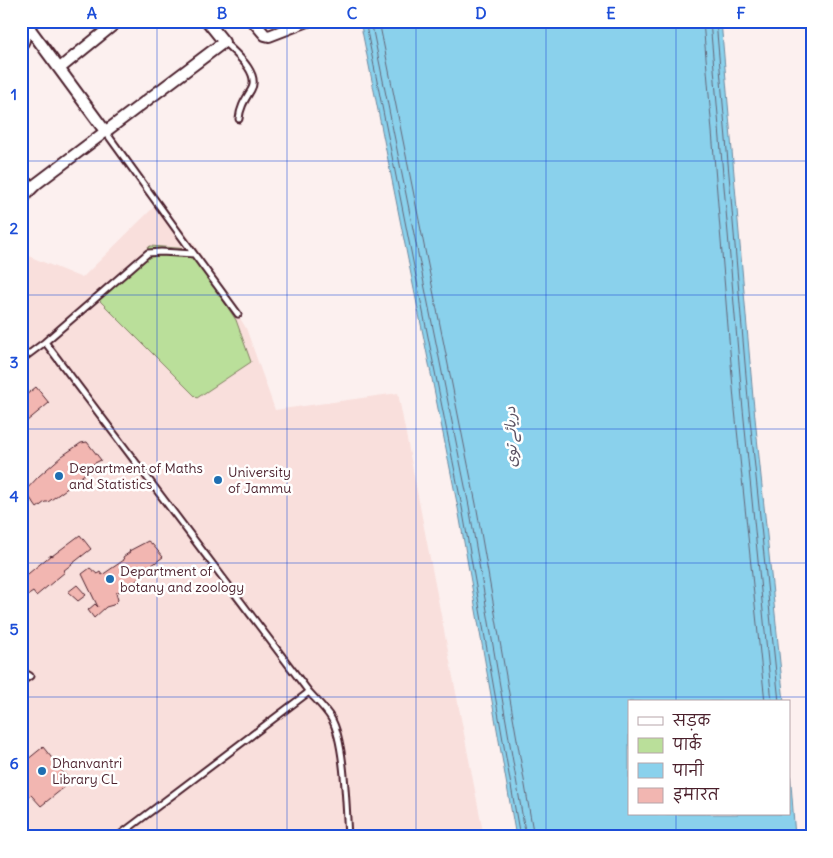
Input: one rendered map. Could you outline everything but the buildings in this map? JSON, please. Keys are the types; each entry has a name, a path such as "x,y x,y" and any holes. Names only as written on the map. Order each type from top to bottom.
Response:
{"street":[{"path":"60,68 118,21"},
{"path":"21,203 26,194 36,184 224,42 207,21"},
{"path":"253,21 268,36 308,21"},
{"path":"25,29 60,68 105,131"}],"lane":[{"path":"224,42 247,67 253,78 252,89 241,107 239,118"},
{"path":"105,131 238,314"},
{"path":"21,360 45,342 148,253 194,254"},
{"path":"45,342 309,692 332,718 337,731 340,750 348,837"},
{"path":"21,671 30,676 21,682"},
{"path":"117,837 309,692"}],"shaded area":[{"name":"University of Jammu","path":"160,201 195,245 246,328 275,410 398,393 484,837 21,837 21,253 82,278"}],"green space":[{"path":"150,246 189,249 236,320 251,362 197,398 96,297"}],"water":[{"name":"دریائے توی","path":"360,21 721,21 753,398 784,700 628,700 628,816 790,816 790,770 795,837 516,837 458,508"}],"place":[{"name":"Department of Maths and Statistics","path":"59,476"},
{"name":"University of Jammu","path":"218,480"},
{"name":"Department of botany and zoology","path":"110,579"},
{"name":"Dhanvantri Library CL","path":"42,771"}]}
